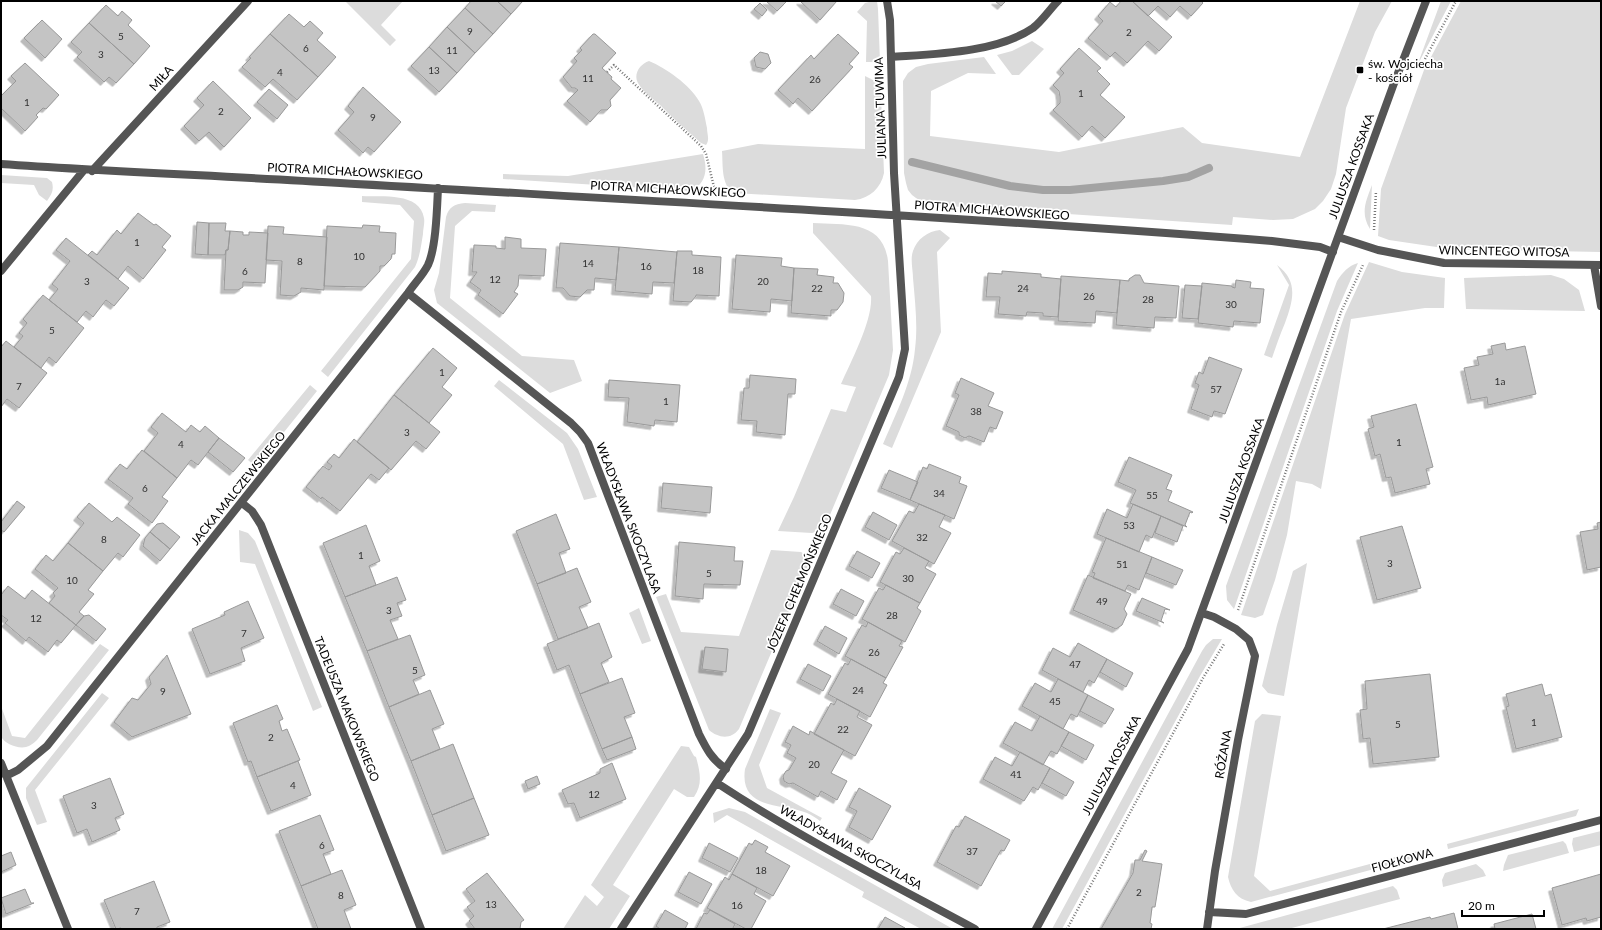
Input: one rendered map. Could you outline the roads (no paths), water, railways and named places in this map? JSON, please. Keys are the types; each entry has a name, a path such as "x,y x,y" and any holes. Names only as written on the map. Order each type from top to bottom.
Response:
{"street":[{"name":"MIŁA","path":"92,171 248,1"},
{"name":"JULIANA TUWIMA","path":"887,1 890,20 894,173 897,215"},
{"path":"891,57 986,47 1006,42 1033,27 1058,1"},
{"name":"JULIUSZA KOSSAKA","path":"1036,929 1188,649 1338,237 1426,1"},
{"name":"PIOTRA MICHAŁOWSKIEGO","path":"1,164 92,171 256,178 897,215 1272,240 1320,247 1333,252"},
{"path":"1,271 84,170"},
{"name":"JACKA MALCZEWSKIEGO","path":"6,776 18,770 47,746 408,293 427,267 431,257 437,215 438,188"},
{"name":"JÓZEFA CHEŁMOŃSKIEGO","path":"621,929 748,734 899,377 904,349 897,215"},
{"name":"WINCENTEGO WITOSA","path":"1338,237 1369,248 1444,263 1597,265"},
{"path":"1597,265 1601,306"},
{"name":"WŁADYSŁAWA SKOCZYLASA","path":"408,293 571,422 588,443 699,734 708,751 717,763 726,769"},
{"name":"TADEUSZA MAKOWSKIEGO","path":"242,503 252,512 261,525 421,929"},
{"name":"RÓŻANA","path":"1202,613 1236,629 1249,640 1255,656 1238,740 1207,929"},
{"path":"1,763 68,929"},
{"name":"WŁADYSŁAWA SKOCZYLASA","path":"716,782 743,800 856,865 975,929"},
{"name":"FIOŁKOWA","path":"1209,912 1246,914 1601,820"}],"waterway":[{"path":"912,162 1010,186 1043,190 1070,190 1163,181 1188,177 1209,168"}],"place":[{"name":"św. Wojciecha - kościół","path":"1360,70"}]}
